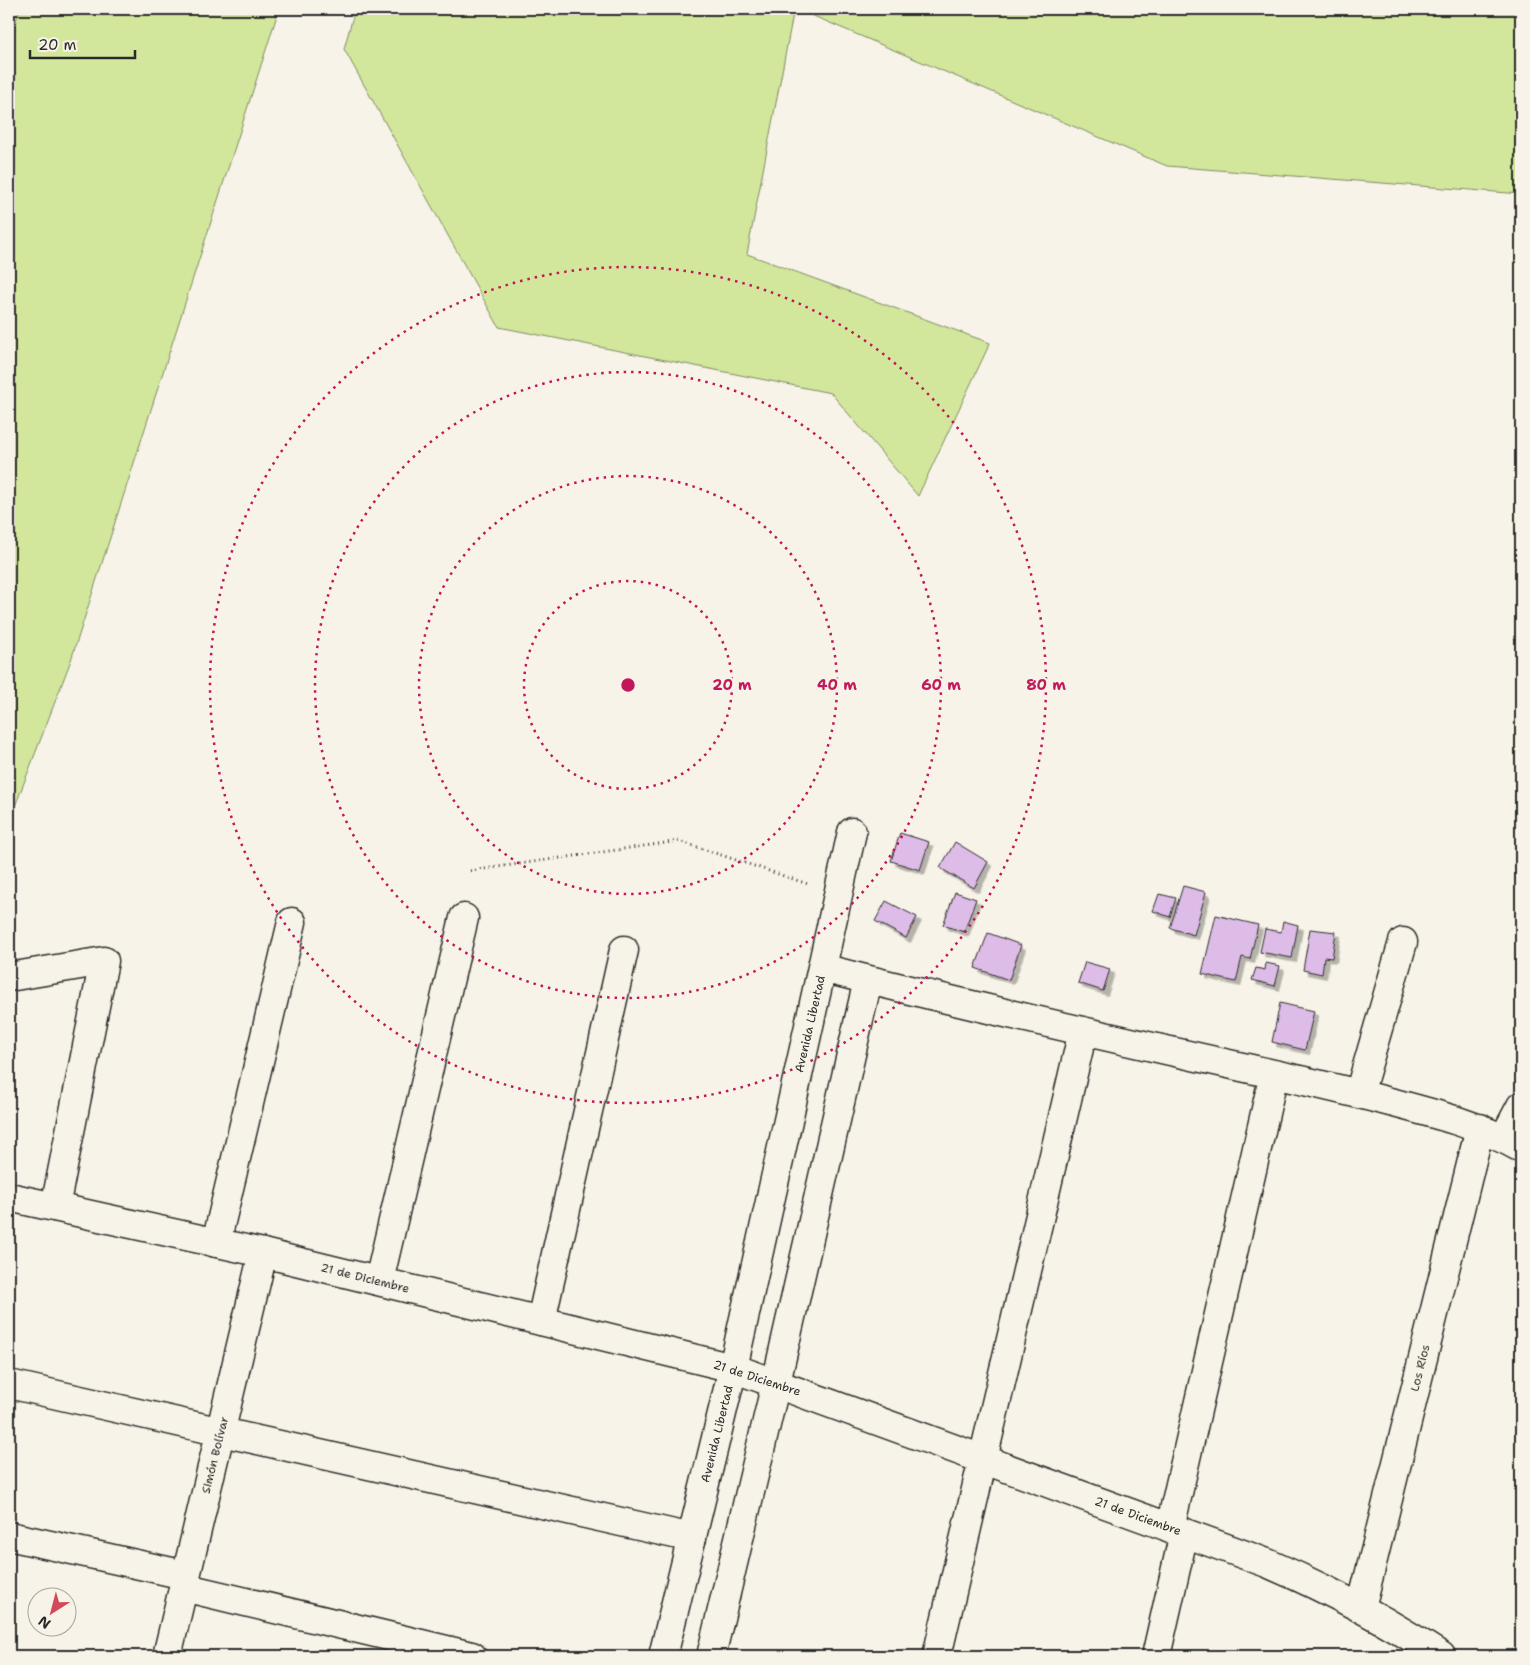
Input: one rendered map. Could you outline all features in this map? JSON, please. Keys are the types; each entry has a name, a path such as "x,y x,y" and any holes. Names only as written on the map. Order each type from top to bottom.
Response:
{"street":[{"path":"822,968 852,832"},
{"path":"379,1281 464,918"},
{"path":"216,1243 292,922"},
{"path":"1359,1094 1403,942"},
{"path":"541,1321 624,950"},
{"path":"9,978 104,961 55,1207"},
{"name":"Avenida Libertad","path":"663,1656 733,1368 822,968 1083,1031 1359,1094 1415,1109 1501,1138"},
{"path":"711,1656 776,1384 868,980"},
{"path":"937,1656 1083,1031"},
{"path":"1156,1656 1177,1531 1274,1074"},
{"name":"Los Ríos","path":"1361,1608 1501,1138 1521,1106"},
{"name":"21 de Diciembre","path":"9,1197 263,1253 733,1368 1285,1571 1312,1582 1361,1608 1441,1656"},
{"name":"Simón Bolívar","path":"167,1656 263,1253"},
{"path":"9,1384 692,1538"},
{"path":"9,1536 472,1656"}],"path":[{"path":"470,872 679,841 838,895"}],"green space":[{"path":"20,9 279,9 71,660 9,822 9,42"},
{"path":"355,9 794,9 747,254 990,343 918,496 831,393 499,327 344,49"},
{"path":"797,9 1521,9 1521,194 1167,166"}],"building":[{"path":"900,833 929,842 920,870 891,861"},
{"path":"955,842 988,862 974,888 940,868"},
{"path":"1183,886 1206,892 1194,935 1170,928"},
{"path":"955,892 976,899 964,932 943,925"},
{"path":"1159,894 1176,898 1170,917 1153,911"},
{"path":"886,901 917,917 906,938 875,921"},
{"path":"1216,915 1258,925 1250,959 1242,957 1236,982 1202,974"},
{"path":"1283,921 1298,925 1292,958 1260,952 1265,929 1281,932"},
{"path":"1310,929 1336,932 1332,958 1324,957 1322,974 1303,970"},
{"path":"988,933 1021,945 1009,980 975,968"},
{"path":"1085,962 1110,969 1103,991 1078,983"},
{"path":"1266,963 1280,966 1275,986 1252,980 1256,968 1265,970"},
{"path":"1280,1003 1314,1011 1305,1050 1272,1042"}]}
